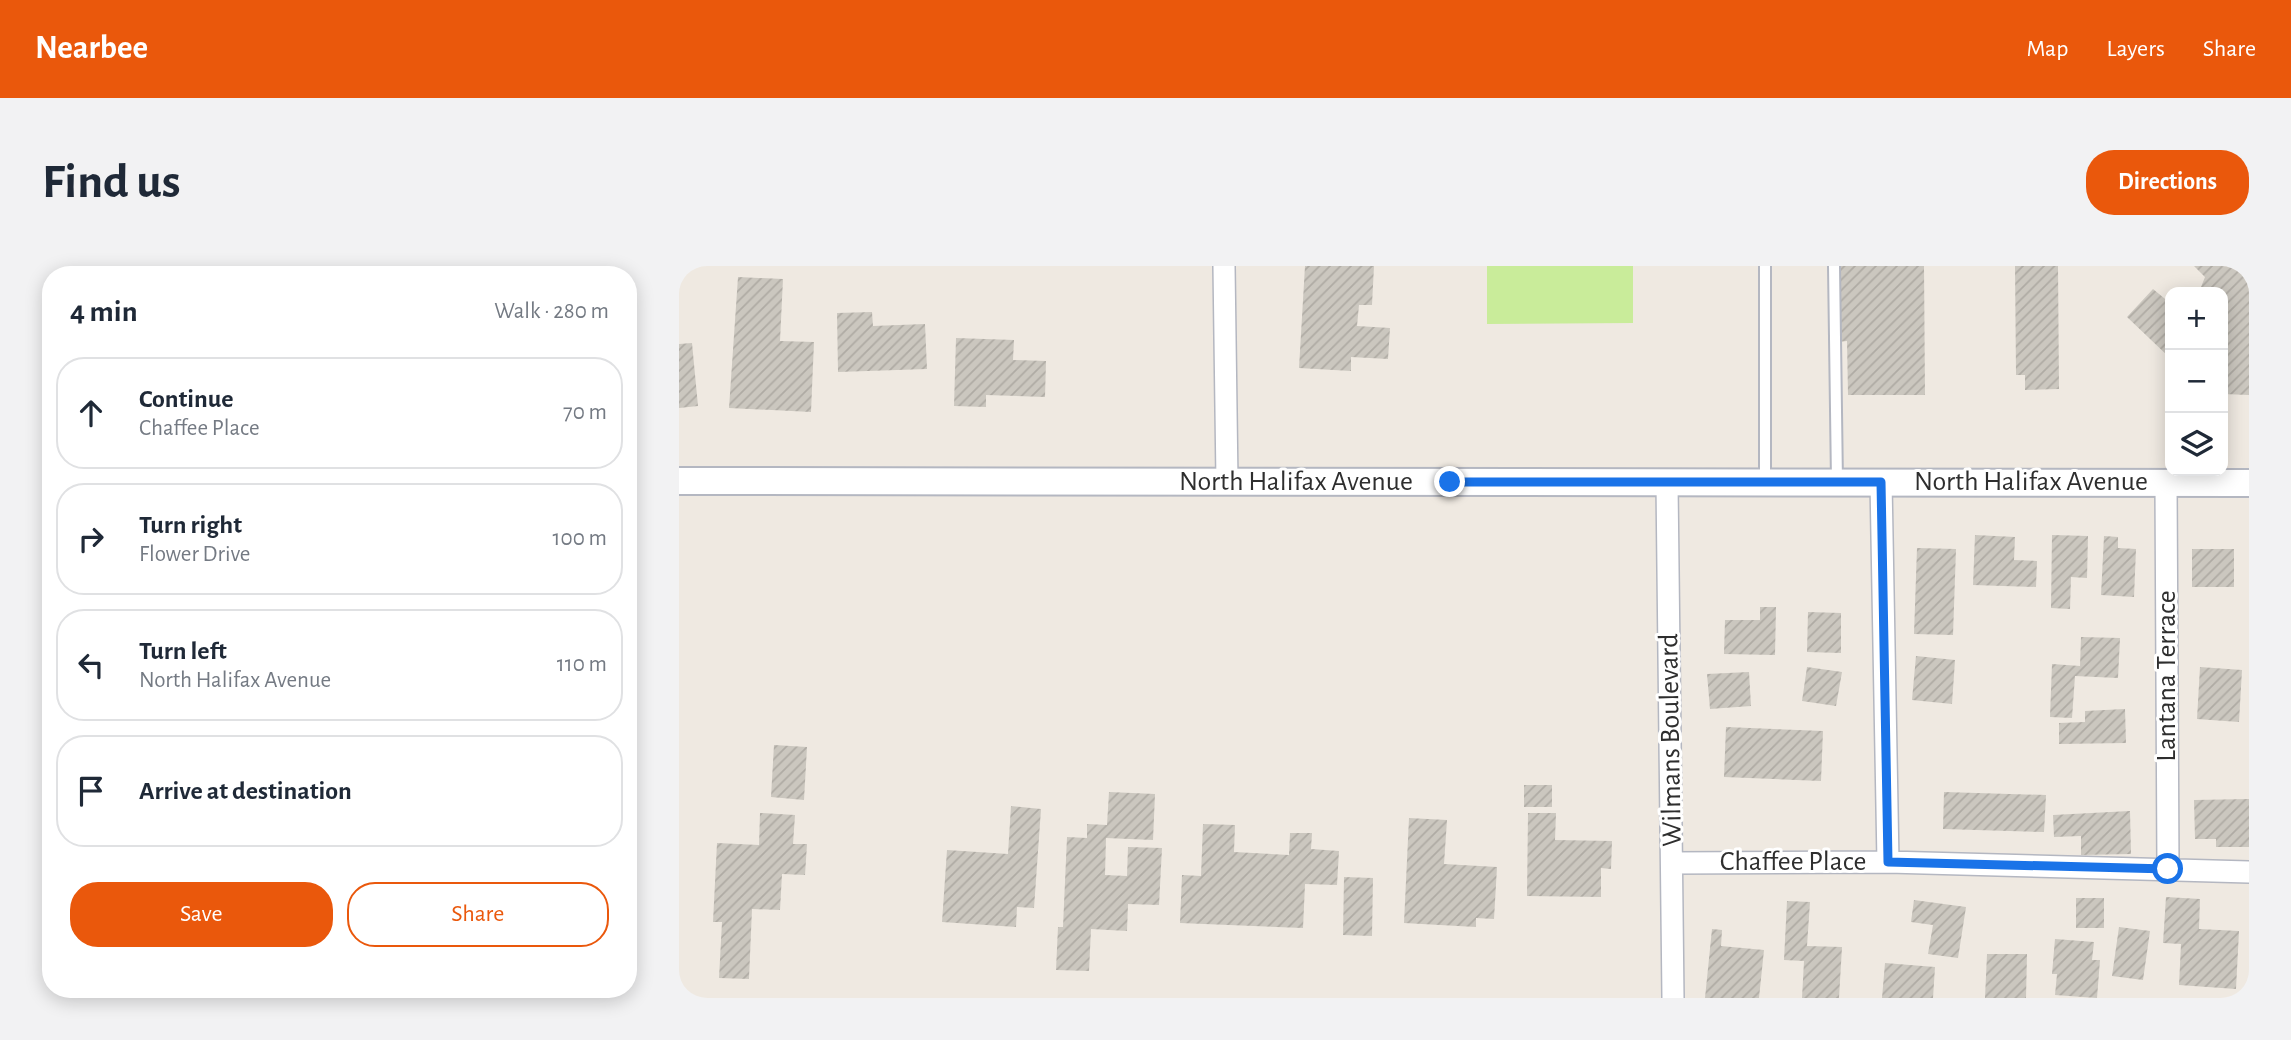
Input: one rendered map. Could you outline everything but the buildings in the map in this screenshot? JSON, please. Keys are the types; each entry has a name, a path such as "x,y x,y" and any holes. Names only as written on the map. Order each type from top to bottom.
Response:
{"street":[{"path":"1224,266 1227,481"},
{"name":"North Halifax Avenue","path":"679,481 2249,483"},
{"path":"1881,482 1888,862"},
{"name":"Wilmans Boulevard","path":"1667,483 1673,998"},
{"name":"Lantana Terrace","path":"2166,483 2168,869"},
{"name":"Chaffee Place","path":"1672,863 1888,862 2249,872"}],"lane":[{"path":"1765,266 1765,482"},
{"path":"1834,266 1837,482"}],"green space":[{"path":"1487,266 1633,266 1633,323 1487,324"}],"route":[{"path":"1450,482 1881,482 1888,862 2168,869"}]}
